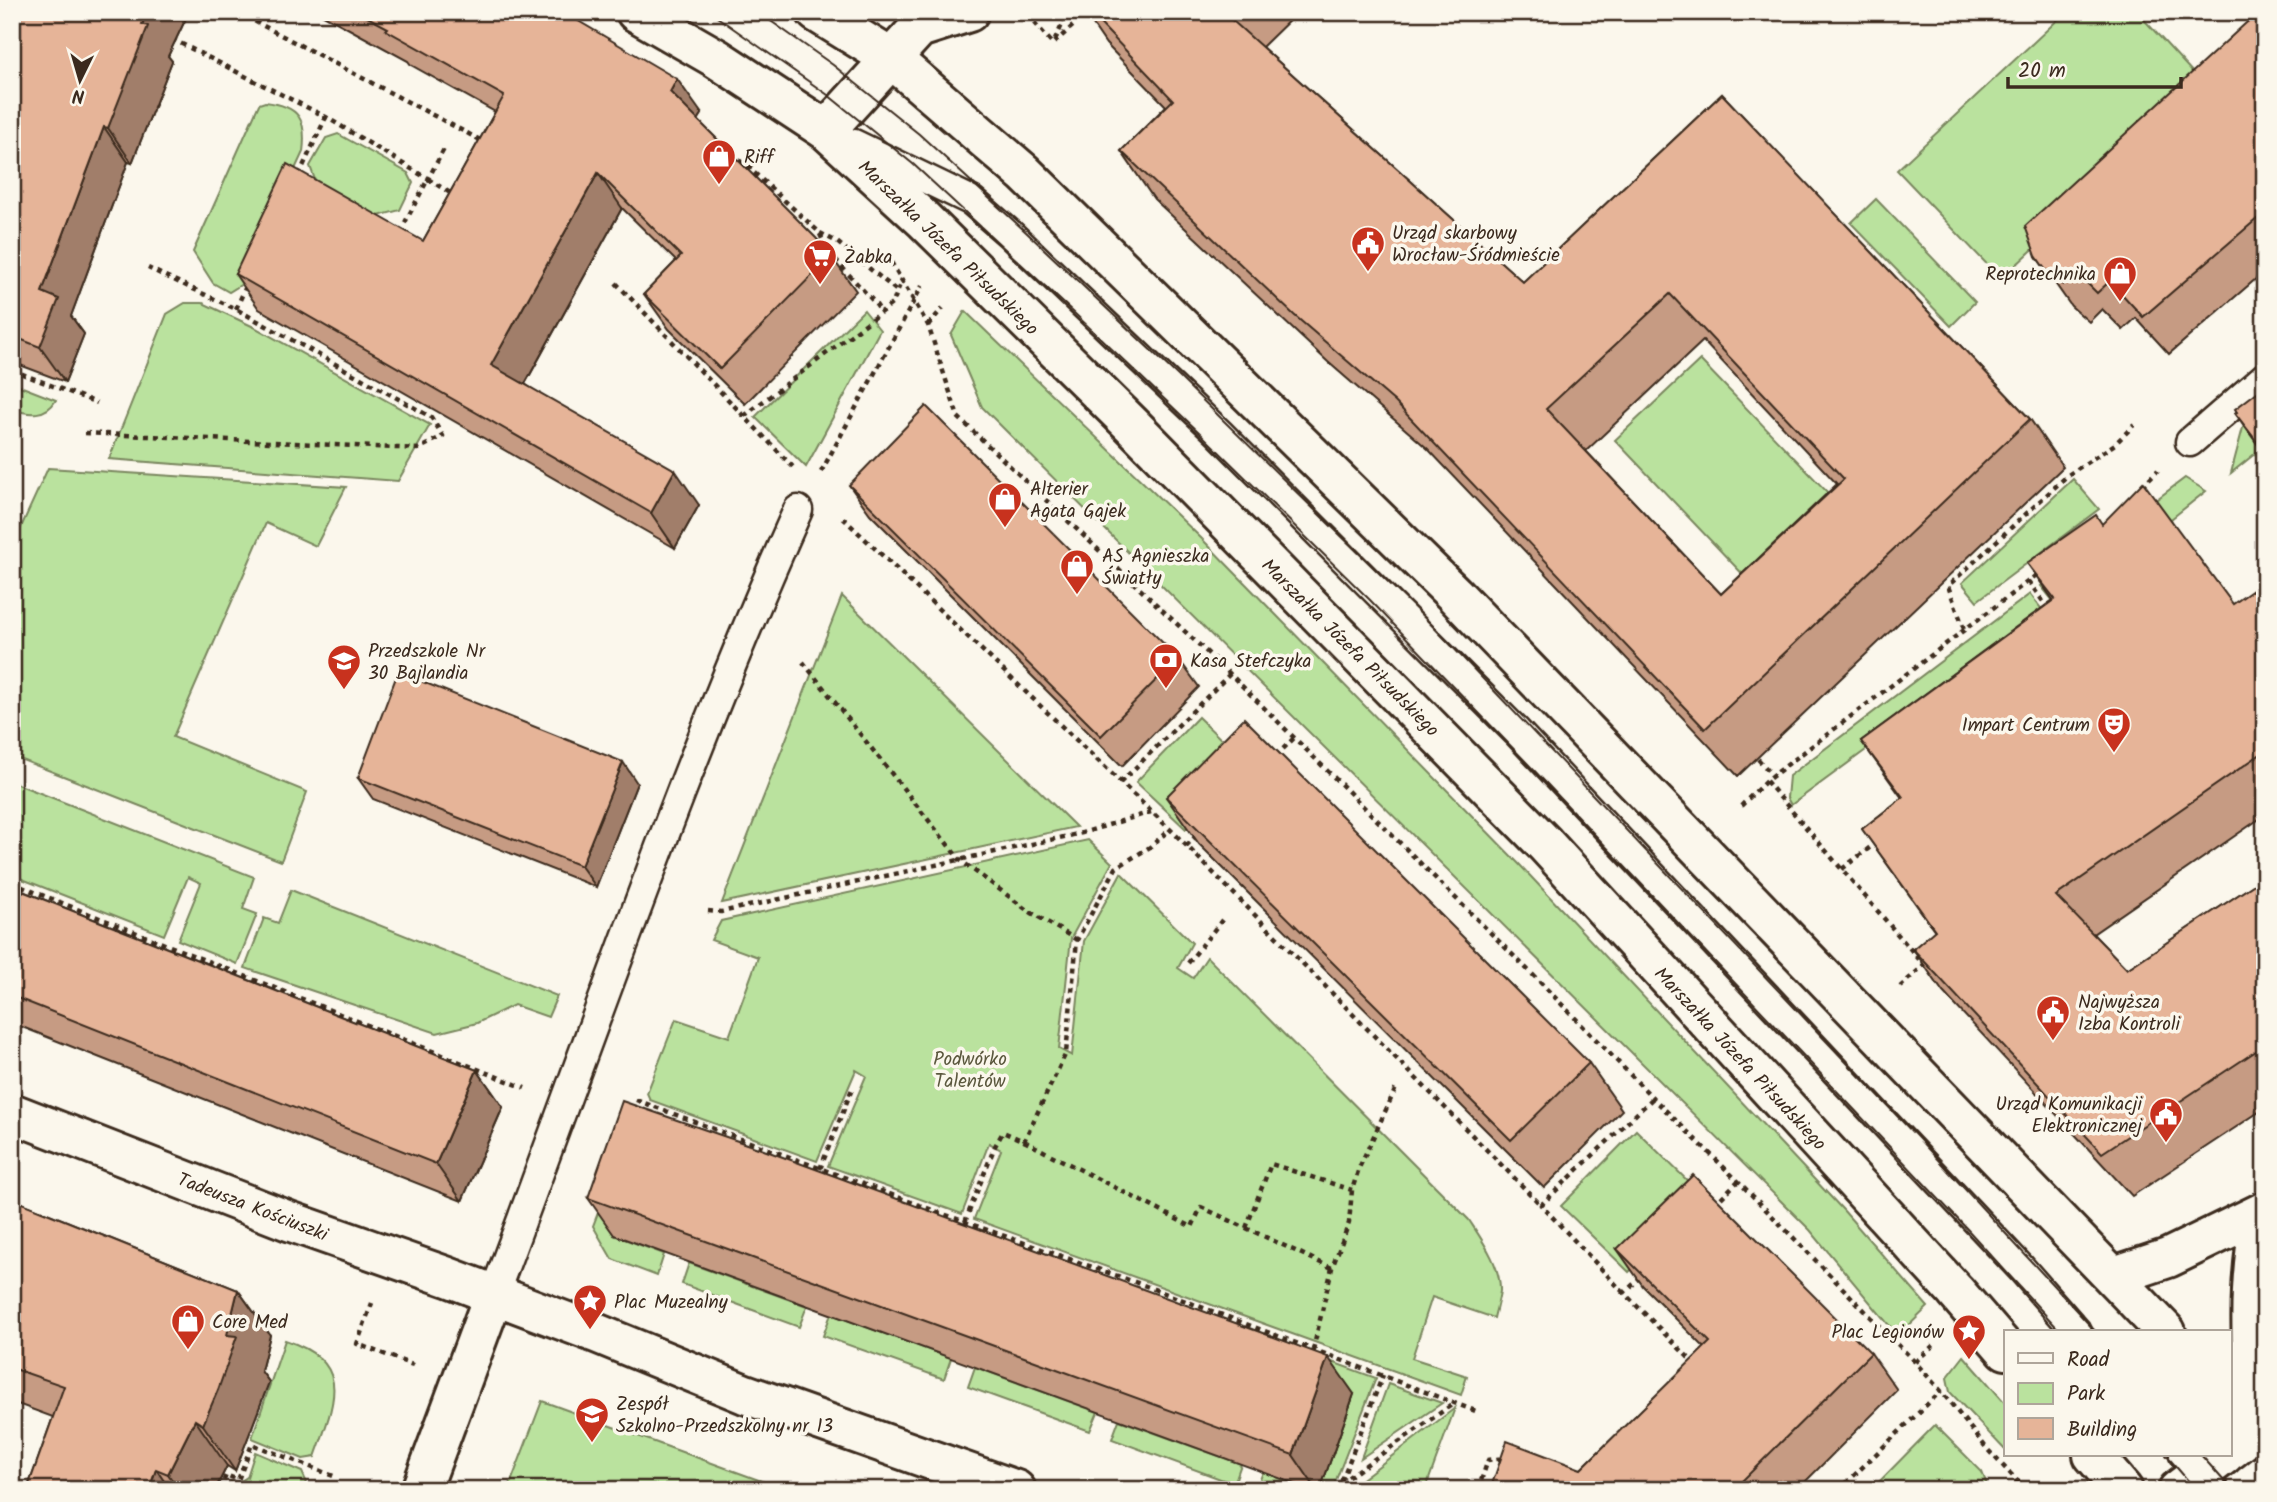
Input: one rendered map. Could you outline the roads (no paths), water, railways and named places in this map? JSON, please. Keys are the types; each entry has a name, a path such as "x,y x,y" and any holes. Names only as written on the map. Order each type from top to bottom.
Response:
{"street":[{"name":"Marszałka Józefa Piłsudskiego","path":"636,12 708,52 826,130 924,220 1132,425 1535,835 1955,1291 2004,1348"},
{"path":"816,12 892,59 1024,173 1444,585 2065,1228 2115,1276 2164,1330"},
{"path":"826,130 892,59 919,20 969,12"},
{"name":"Tadeusza Kościuszki","path":"12,1113 289,1221 494,1294"},
{"path":"2115,1276 2168,1258 2263,1212"},
{"path":"2251,1438 2251,1274 2263,1212"},
{"path":"421,1490 494,1294 744,1394 1016,1490"},
{"path":"2232,1402 2251,1438"},
{"path":"2094,1456 2123,1490"}],"lane":[{"path":"826,130 972,201 1209,423 1517,732 2021,1268 2075,1330"},
{"path":"2190,442 2265,377"},
{"path":"494,1294 627,931 756,604 805,498"}],"tram line":[{"path":"710,12 828,95 913,164 1201,434 1370,600 1530,766 2059,1330"},
{"path":"758,12 833,65 919,134 1178,376 1428,621 1918,1138 2094,1330"},
{"path":"2167,1456 2196,1490"},
{"path":"2202,1456 2232,1490"}],"place":[{"name":"Riff","path":"719,186"},
{"name":"Urząd skarbowy Wrocław-Śródmieście","path":"1368,273"},
{"name":"Żabka","path":"820,286"},
{"name":"Reprotechnika","path":"2120,303"},
{"name":"Alterier Agata Gajek","path":"1005,529"},
{"name":"AS Agnieszka Światły","path":"1077,596"},
{"name":"Kasa Stefczyka","path":"1166,690"},
{"name":"Przedszkole Nr 30 Bajlandia","path":"344,691"},
{"name":"Impart Centrum","path":"2114,754"},
{"name":"Najwyższa Izba Kontroli","path":"2053,1042"},
{"name":"Urząd Komunikacji Elektronicznej","path":"2166,1144"},
{"name":"Plac Muzealny","path":"590,1331"},
{"name":"Core Med","path":"188,1351"},
{"name":"Plac Legionów","path":"1969,1361"},
{"name":"Zespół Szkolno-Przedszkolny nr 13","path":"592,1444"}],"park label":[{"name":"Podwórko Talentów","path":"970,1069"}]}
